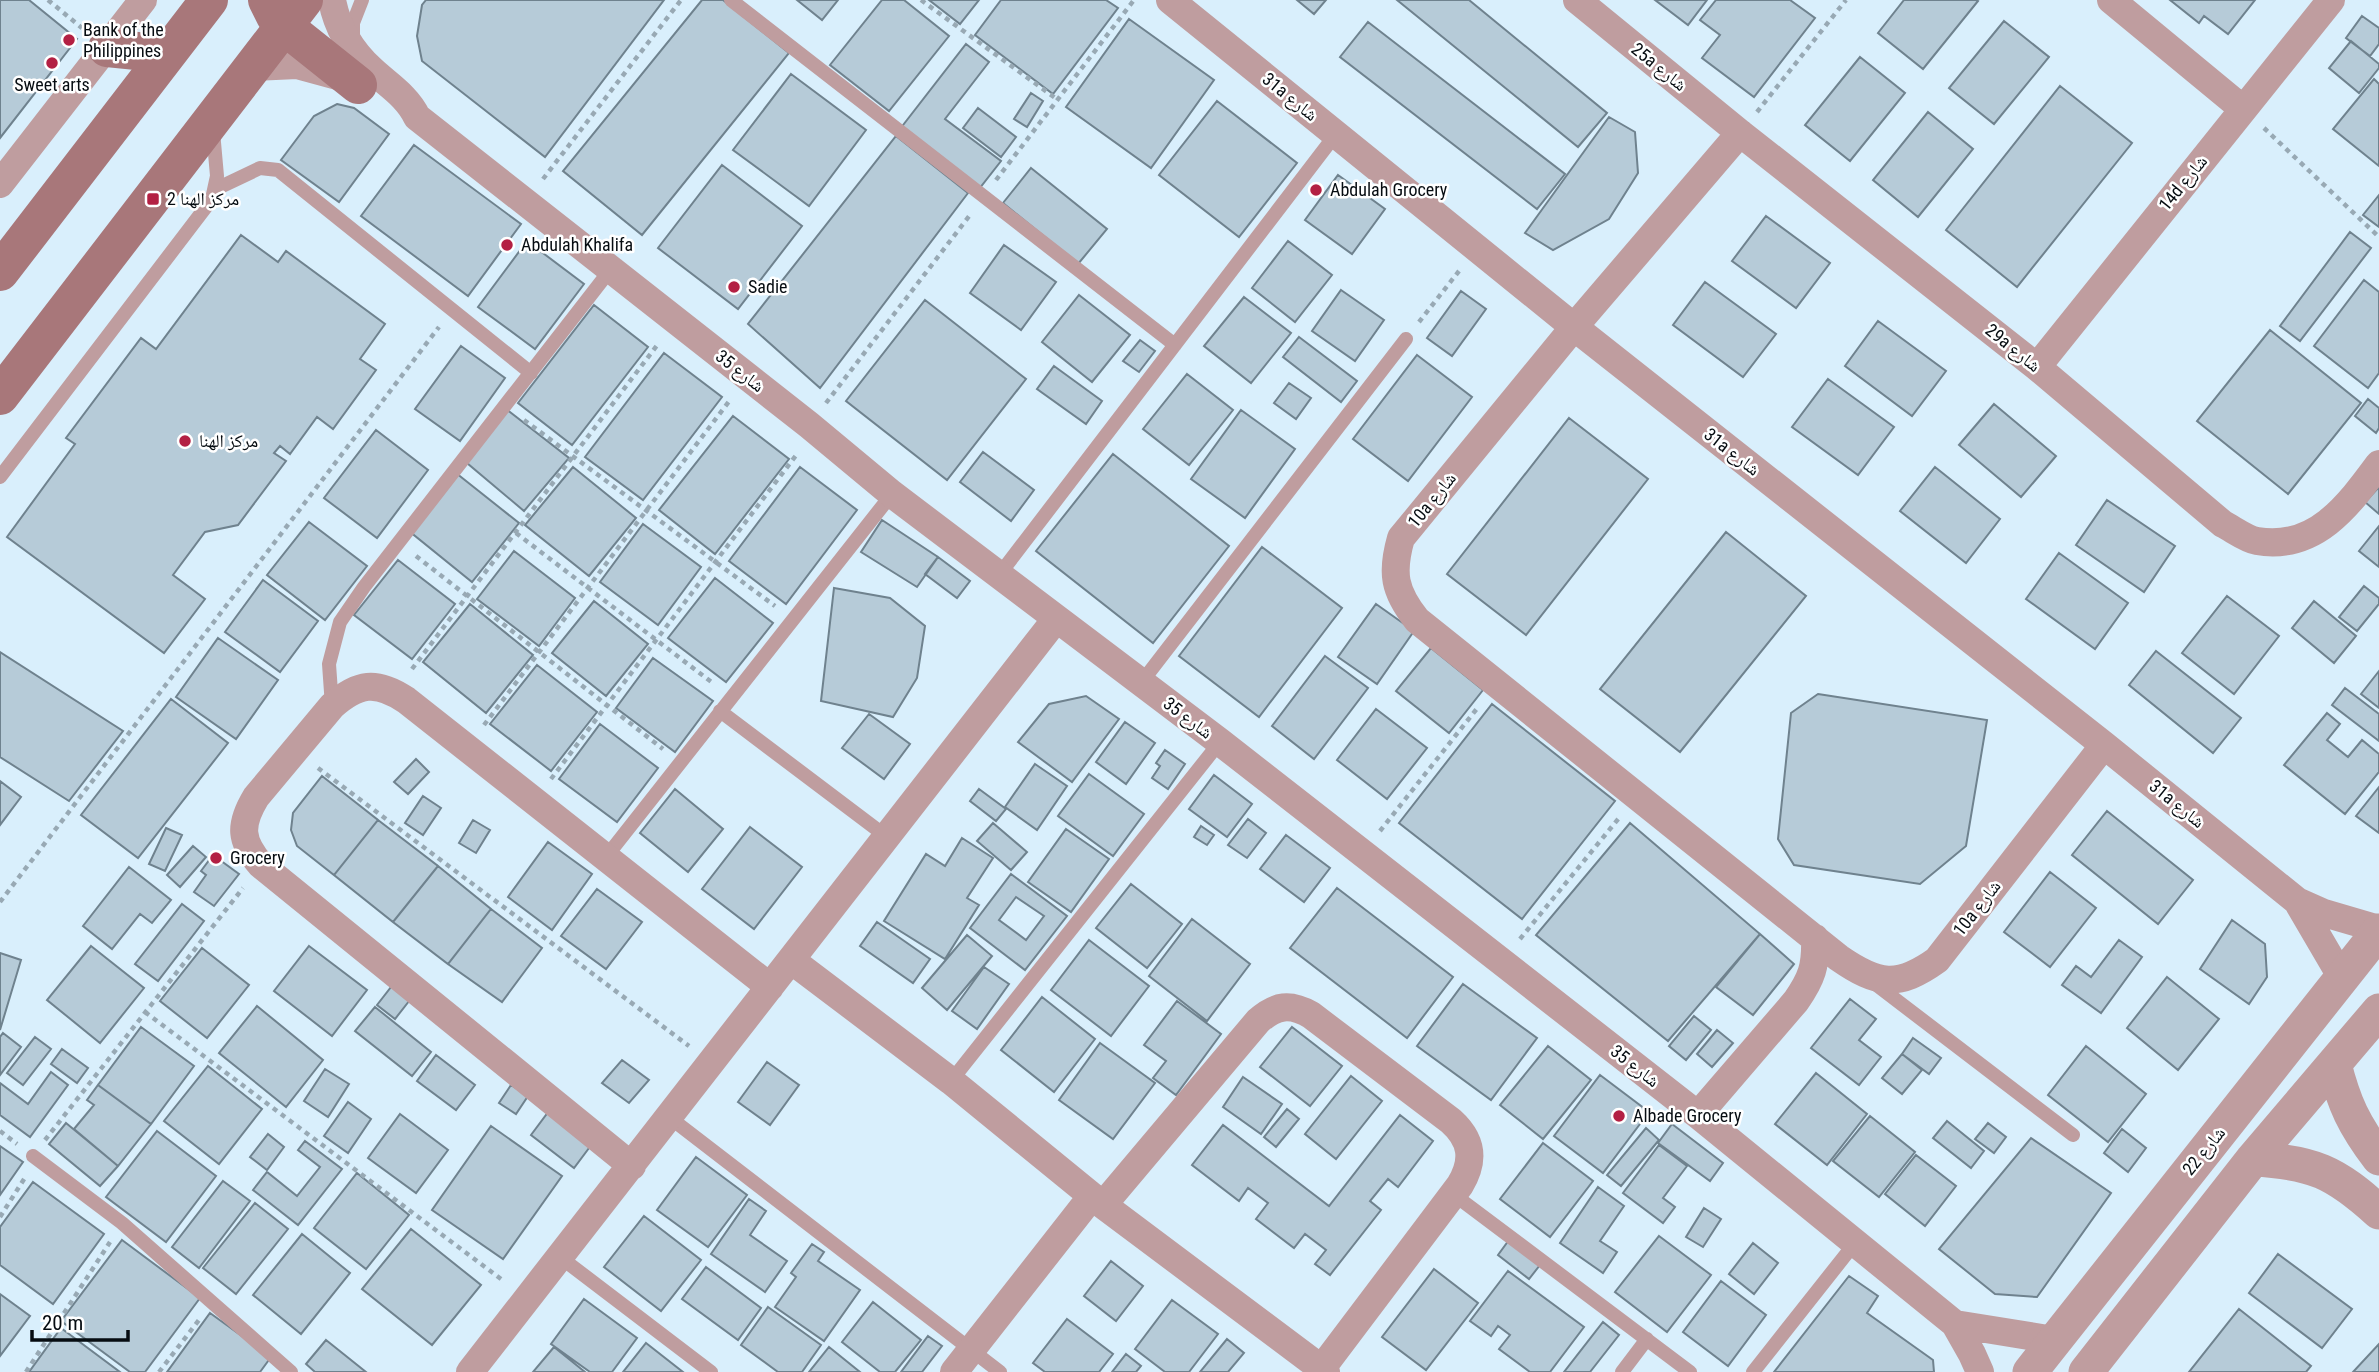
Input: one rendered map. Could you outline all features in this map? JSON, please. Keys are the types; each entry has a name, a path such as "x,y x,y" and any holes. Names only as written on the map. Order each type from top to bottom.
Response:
{"main road":[{"path":"0,272 209,0"},
{"path":"0,396 253,67 285,9 356,69"},
{"path":"107,48 167,54"}],"street":[{"path":"0,184 143,0"},
{"path":"331,0 356,69"},
{"name":"31a شارع","path":"1170,0 1574,327 2104,745 2297,901 2324,913 2379,930"},
{"name":"25a شارع","path":"1577,0 1741,133"},
{"path":"2111,0 2243,108"},
{"name":"14d شارع","path":"2037,367 2330,0"},
{"name":"شارع 35","path":"253,67 297,65 338,75 356,69 402,111 417,117 891,494 1220,743 1698,1115 1955,1324 1980,1372"},
{"name":"10a شارع","path":"1741,133 1574,327 1401,538 1395,559 1395,582 1403,603 1417,620 1815,938 1862,974 1889,981 1916,975 1937,960 2104,745"},
{"name":"29a شارع","path":"1741,133 2037,367 2222,524 2255,541 2292,542 2325,527 2359,491 2379,464"},
{"path":"470,1372 1056,619"},
{"path":"632,1166 261,865 249,851 243,832 246,813 256,797 345,694 361,687 379,686 394,692 771,987"},
{"name":"31a شارع","path":"2297,901 2342,978"},
{"name":"شارع 22","path":"2030,1372 2379,930"},
{"path":"1698,1115 1796,1001 1809,982 1816,961 1815,938"},
{"path":"791,960 951,1081 1097,1200 1324,1370 1453,1194 1467,1172 1471,1158 1469,1144 1461,1131 1311,1014 1298,1008 1283,1006 1270,1011 1097,1200 954,1372"},
{"path":"2086,1372 2253,1159 2379,1011"},
{"path":"2334,1064 2348,1110 2359,1132 2379,1158"},
{"path":"2253,1159 2287,1161 2319,1170 2348,1185 2379,1212"},
{"name":"شارع 35","path":"1955,1324 2054,1340"}],"lane":[{"path":"356,69 353,23 362,0"},
{"path":"731,0 1175,345"},
{"path":"0,477 206,208 216,189 217,176 212,120"},
{"path":"999,575 1336,134"},
{"path":"216,189 260,167 278,170 531,373"},
{"path":"332,706 329,664 340,622 611,269"},
{"path":"1141,683 1406,339"},
{"path":"606,857 891,494"},
{"path":"720,712 887,837"},
{"path":"951,1081 1220,743"},
{"path":"1862,974 2073,1135"},
{"path":"669,1117 1000,1372"},
{"path":"35,1158 122,1223 291,1372"},
{"path":"1453,1194 1690,1372"},
{"path":"1753,1372 1855,1243"},
{"path":"560,1258 711,1372"},
{"path":"1622,1372 1647,1339"}],"path":[{"path":"48,0 107,48"},
{"path":"525,202 681,0"},
{"path":"921,0 1058,100"},
{"path":"1741,133 1846,0"},
{"path":"2243,108 2379,237"},
{"path":"1406,339 1476,248"},
{"path":"0,902 453,310"},
{"path":"394,692 676,321"},
{"path":"466,748 747,377"},
{"path":"505,406 793,619"},
{"path":"534,801 815,431"},
{"path":"516,533 732,697"},
{"path":"399,542 680,762"},
{"path":"1362,853 1497,684"},
{"path":"295,751 711,1063"},
{"path":"1502,962 1637,796"},
{"path":"0,1217 35,1158 261,865"},
{"path":"145,1012 528,1300"},
{"path":"26,1372 122,1223"},
{"path":"159,1372 212,1302"}],"building":[{"path":"0,0 29,0 77,39 0,138"},
{"path":"426,0 664,0 545,157 422,61 417,36 422,5"},
{"path":"702,0 723,0 789,53 642,235 563,171"},
{"path":"797,0 838,0 822,20"},
{"path":"882,0 904,0 949,36 889,111 830,65"},
{"path":"929,0 979,0 960,24"},
{"path":"1001,0 1106,0 1118,8 1053,94 975,35"},
{"path":"1297,0 1326,0 1314,14"},
{"path":"1397,0 1469,0 1607,113 1578,147"},
{"path":"1655,0 1707,0 1688,25"},
{"path":"1716,0 1790,0 1815,18 1754,97 1702,58 1720,35 1700,20"},
{"path":"1904,0 1978,1 1923,69 1878,33"},
{"path":"2170,0 2255,0 2228,34 2204,16 2199,23"},
{"path":"2362,16 2379,28 2379,44 2370,56 2346,38"},
{"path":"1129,19 1214,80 1151,168 1066,107"},
{"path":"2004,21 2049,57 1994,124 1949,88"},
{"path":"1368,22 1565,174 1537,209 1340,57"},
{"path":"2351,41 2379,64 2379,68 2359,93 2329,68"},
{"path":"966,44 989,62 945,119 1001,161 979,189 900,129"},
{"path":"1860,57 1905,93 1850,161 1805,125"},
{"path":"791,74 866,130 809,206 733,150"},
{"path":"2374,79 2379,84 2379,166 2333,129"},
{"path":"2060,86 2132,143 2017,287 1946,230"},
{"path":"1031,93 1043,101 1027,127 1014,119"},
{"path":"1217,101 1297,163 1239,237 1159,175"},
{"path":"337,104 354,108 389,134 339,202 281,160 314,116"},
{"path":"978,108 1016,137 1001,157 963,128"},
{"path":"1928,112 1973,149 1918,217 1873,180"},
{"path":"1609,117 1635,132 1638,173 1609,219 1553,250 1525,233"},
{"path":"896,136 968,193 820,388 748,324"},
{"path":"414,145 521,224 468,296 361,216"},
{"path":"722,165 802,226 738,309 658,248"},
{"path":"1031,168 1107,229 1078,264 1003,203"},
{"path":"1338,175 1385,209 1352,254 1305,220"},
{"path":"2379,195 2379,227 2363,215"},
{"path":"1766,216 1830,263 1796,308 1732,261"},
{"path":"2350,232 2371,248 2300,341 2280,326"},
{"name":"مركز الهنا","path":"241,235 278,262 286,251 385,324 360,359 376,370 333,429 317,417 290,454 280,446 274,453 286,461 238,525 205,532 173,575 205,599 164,653 7,537 75,444 66,438 141,338 156,349"},
{"path":"527,241 584,284 535,349 478,307"},
{"path":"1288,241 1332,275 1295,322 1252,288"},
{"path":"1004,245 1056,282 1021,330 970,293"},
{"path":"2364,280 2379,292 2379,373 2368,388 2314,346"},
{"path":"1705,282 1776,334 1743,377 1673,325"},
{"path":"1341,290 1384,320 1355,361 1312,331"},
{"path":"1461,291 1486,309 1452,356 1427,338"},
{"path":"1079,295 1130,335 1092,382 1042,342"},
{"path":"1244,297 1291,333 1251,383 1204,346"},
{"path":"925,300 1026,379 947,480 846,401"},
{"path":"594,305 648,347 572,445 518,403"},
{"path":"1878,321 1946,371 1912,416 1845,366"},
{"path":"2270,330 2361,403 2288,494 2197,421"},
{"path":"1299,337 1357,381 1341,402 1283,357"},
{"path":"1140,340 1155,351 1139,372 1123,361"},
{"path":"461,346 505,378 460,441 415,409"},
{"path":"664,353 722,397 643,500 585,457"},
{"path":"1417,355 1472,397 1408,481 1353,439"},
{"path":"1054,366 1102,401 1086,424 1037,389"},
{"path":"1187,374 1233,410 1189,465 1143,429"},
{"path":"1828,379 1894,427 1858,475 1792,427"},
{"path":"1289,383 1311,398 1296,419 1274,403"},
{"path":"2368,399 2379,408 2379,428 2376,433 2355,416"},
{"path":"1994,404 2056,456 2021,497 1959,445"},
{"path":"506,409 569,458 524,511 467,463"},
{"path":"1241,410 1295,449 1245,518 1191,479"},
{"path":"733,416 789,459 715,554 659,510"},
{"path":"1569,418 1648,479 1526,635 1447,574"},
{"path":"376,430 428,470 377,538 324,498"},
{"path":"983,452 1034,490 1011,521 960,482"},
{"path":"1113,454 1229,546 1153,643 1036,551"},
{"path":"573,467 636,518 589,576 525,525"},
{"path":"800,467 857,510 786,604 729,561"},
{"path":"1935,467 2000,519 1966,563 1900,511"},
{"path":"456,473 519,523 472,582 409,531"},
{"path":"2379,487 2379,514 2365,502"},
{"path":"2107,500 2175,546 2144,592 2076,545"},
{"path":"882,520 938,557 917,587 861,552"},
{"path":"309,522 367,566 325,620 267,575"},
{"path":"643,524 701,567 658,625 600,582"},
{"path":"2379,526 2379,567 2359,551"},
{"path":"1726,532 1806,596 1680,752 1600,689"},
{"path":"1262,547 1342,608 1259,717 1179,656"},
{"path":"514,551 575,598 539,646 477,599"},
{"path":"2059,553 2128,603 2095,649 2026,599"},
{"path":"938,557 970,581 957,598 925,574"},
{"path":"398,560 455,604 412,659 354,615"},
{"path":"715,578 773,623 726,682 668,638"},
{"path":"263,580 318,621 280,672 225,632"},
{"path":"2364,586 2379,598 2379,604 2357,631 2339,617"},
{"path":"834,588 890,598 925,626 917,678 893,717 821,701"},
{"path":"2227,596 2279,636 2234,694 2182,653"},
{"path":"594,601 648,644 606,696 552,653"},
{"path":"2314,601 2356,636 2334,663 2292,628"},
{"path":"470,604 533,655 486,713 423,662"},
{"path":"1376,604 1414,631 1377,684 1338,657"},
{"path":"218,638 278,680 236,739 176,697"},
{"path":"1431,648 1483,690 1449,733 1396,691"},
{"path":"2156,651 2241,718 2213,753 2129,685"},
{"path":"0,652 123,731 69,801 0,757"},
{"path":"1325,656 1368,688 1314,759 1272,726"},
{"path":"653,658 713,701 675,752 616,708"},
{"path":"537,665 597,712 551,771 490,724"},
{"path":"2379,671 2379,708 2361,694"},
{"path":"2345,688 2379,714 2379,741 2332,705"},
{"path":"1818,694 1987,720 1966,846 1920,884 1794,865 1778,839 1791,713"},
{"path":"1086,696 1119,719 1072,782 1018,742 1049,704"},
{"path":"171,699 228,743 138,858 81,815"},
{"path":"1492,704 1615,801 1522,919 1399,823"},
{"path":"1376,709 1427,748 1387,799 1337,760"},
{"path":"2327,713 2340,724 2327,740 2348,757 2362,740 2379,754 2379,772 2345,814 2284,765"},
{"path":"869,714 910,744 884,779 842,748"},
{"path":"1125,722 1155,743 1126,784 1096,762"},
{"path":"600,724 658,768 617,822 559,779"},
{"path":"1165,750 1185,764 1168,789 1152,778 1160,766 1156,763"},
{"path":"416,759 429,772 408,794 394,782"},
{"path":"1035,764 1067,786 1037,830 1005,807"},
{"path":"1089,774 1144,814 1113,856 1058,816"},
{"path":"1214,775 1252,804 1227,837 1189,809"},
{"path":"322,776 378,820 334,875 297,846 291,830 293,813"},
{"path":"0,781 21,797 0,825"},
{"path":"2379,787 2379,833 2356,816"},
{"path":"675,789 723,829 688,872 640,833"},
{"path":"979,789 1006,809 996,821 970,801"},
{"path":"423,796 441,808 423,835 405,823"},
{"path":"2107,811 2193,880 2158,924 2072,855"},
{"path":"1248,819 1266,833 1247,858 1228,845"},
{"path":"378,820 438,866 393,922 334,875"},
{"path":"473,820 490,830 476,853 459,843"},
{"path":"993,823 1027,852 1011,870 977,841"},
{"path":"1630,823 1760,934 1668,1041 1536,935"},
{"path":"1201,826 1214,835 1207,845 1194,837"},
{"path":"750,827 802,867 754,929 702,889"},
{"path":"166,828 182,835 165,871 149,864"},
{"path":"1066,829 1109,859 1071,912 1028,882"},
{"path":"1286,835 1330,868 1304,902 1260,869"},
{"path":"962,838 993,858 967,898 979,905 945,959 884,921 926,854 945,866"},
{"path":"548,842 592,874 552,930 508,897"},
{"path":"193,846 206,857 180,887 167,875"},
{"path":"213,855 239,874 214,906 194,892 206,875 201,871"},
{"path":"438,866 491,909 448,964 393,922"},
{"path":"129,867 171,900 152,923 140,914 112,949 83,926"},
{"path":"2050,872 2096,908 2050,967 2004,932"},
{"path":"1011,874 1067,916 1025,970 970,928","holes":["1016,897 1044,916 1026,940 999,920"]},
{"path":"1131,884 1182,924 1147,968 1096,928"},
{"path":"1337,888 1453,977 1407,1038 1290,948"},
{"path":"597,889 642,922 606,969 561,936"},
{"path":"182,904 204,921 158,981 135,964"},
{"path":"491,909 542,948 502,1002 448,964"},
{"path":"1192,919 1250,964 1207,1021 1149,976"},
{"path":"2232,920 2265,944 2267,977 2249,1004 2200,969"},
{"path":"877,922 930,959 913,983 860,946"},
{"path":"1760,934 1794,964 1753,1015 1716,987"},
{"path":"967,935 992,956 947,1010 922,988"},
{"path":"1089,940 1149,986 1111,1036 1051,990"},
{"path":"2119,940 2142,957 2101,1013 2062,985 2076,966 2091,977"},
{"path":"91,946 144,988 100,1043 47,1000"},
{"path":"309,946 367,990 332,1036 274,991"},
{"path":"202,948 249,985 207,1038 160,1001"},
{"path":"0,953 21,960 0,1030"},
{"path":"984,967 1009,984 977,1029 952,1011"},
{"path":"2167,977 2219,1019 2178,1070 2127,1028"},
{"path":"395,982 413,996 395,1019 377,1005"},
{"path":"1463,984 1537,1038 1491,1100 1417,1046"},
{"path":"1042,997 1095,1039 1054,1092 1001,1050"},
{"path":"1850,999 1876,1019 1859,1040 1881,1057 1859,1085 1811,1048"},
{"path":"1177,1001 1221,1034 1176,1095 1153,1078 1166,1061 1144,1045"},
{"path":"257,1006 323,1060 286,1107 219,1053"},
{"path":"375,1007 431,1052 412,1076 355,1031"},
{"path":"1694,1016 1711,1030 1686,1060 1669,1046"},
{"path":"141,1027 194,1066 151,1124 98,1085"},
{"path":"1292,1027 1342,1066 1310,1106 1260,1067"},
{"path":"1717,1030 1733,1043 1712,1067 1697,1054"},
{"path":"3,1033 21,1047 0,1075 0,1037"},
{"path":"35,1037 51,1049 23,1085 7,1073"},
{"path":"1913,1038 1941,1058 1929,1074 1902,1054"},
{"path":"1100,1043 1155,1083 1113,1139 1059,1100"},
{"path":"1548,1046 1591,1080 1543,1139 1500,1105"},
{"path":"2086,1046 2146,1094 2108,1142 2048,1095"},
{"path":"62,1049 88,1068 77,1083 51,1064"},
{"path":"1902,1054 1922,1070 1902,1094 1882,1078"},
{"path":"436,1055 475,1085 456,1110 417,1081"},
{"path":"622,1060 649,1080 629,1103 602,1083"},
{"path":"767,1062 799,1085 770,1125 738,1102"},
{"path":"208,1066 262,1109 219,1164 164,1121"},
{"path":"325,1069 349,1084 328,1117 304,1101"},
{"path":"51,1072 68,1085 30,1137 0,1115 0,1083 28,1104"},
{"path":"1816,1073 1867,1114 1827,1165 1775,1124"},
{"path":"1600,1075 1649,1112 1603,1173 1554,1136"},
{"path":"1351,1076 1382,1101 1336,1159 1305,1134"},
{"path":"1243,1077 1282,1104 1261,1134 1223,1107"},
{"path":"98,1085 151,1124 118,1166 74,1129 94,1105 87,1100"},
{"path":"511,1085 528,1096 516,1114 499,1103"},
{"path":"348,1102 371,1119 348,1153 324,1136"},
{"path":"1287,1109 1299,1119 1276,1147 1264,1137"},
{"path":"549,1111 592,1144 574,1168 531,1135"},
{"path":"400,1114 448,1150 416,1193 368,1158"},
{"path":"1400,1115 1433,1141 1398,1187 1388,1179 1370,1201 1381,1210 1330,1275 1315,1264 1326,1250 1305,1234 1294,1248 1256,1219 1268,1203 1248,1188 1239,1201 1192,1165 1223,1125 1329,1206"},
{"path":"1870,1116 1915,1152 1879,1197 1833,1161"},
{"path":"1947,1121 1984,1151 1971,1168 1933,1138"},
{"path":"66,1123 118,1166 100,1186 49,1144"},
{"path":"1988,1123 2006,1137 1994,1153 1975,1139"},
{"path":"1672,1124 1723,1163 1710,1181 1658,1143"},
{"path":"491,1126 562,1176 503,1259 432,1210"},
{"path":"1646,1128 1659,1140 1621,1186 1607,1175"},
{"path":"2122,1129 2146,1148 2128,1172 2104,1153"},
{"path":"157,1131 216,1176 166,1242 106,1197"},
{"path":"268,1134 284,1147 267,1170 250,1157"},
{"path":"2031,1138 2111,1193 2037,1297 1995,1294 1939,1249"},
{"path":"305,1141 342,1169 298,1225 253,1190 267,1172 297,1196 320,1167 298,1150"},
{"path":"1543,1143 1593,1181 1550,1237 1500,1199"},
{"path":"1659,1145 1687,1166 1663,1198 1675,1207 1663,1223 1623,1193"},
{"path":"0,1146 23,1162 0,1195"},
{"path":"1916,1155 1956,1186 1925,1226 1885,1194"},
{"path":"696,1157 747,1195 708,1247 657,1210"},
{"path":"357,1173 409,1215 366,1269 314,1228"},
{"path":"223,1181 250,1201 199,1268 172,1247"},
{"path":"33,1182 104,1234 53,1304 0,1265 0,1227"},
{"path":"1598,1187 1624,1206 1600,1241 1617,1252 1603,1273 1560,1243"},
{"path":"749,1199 766,1211 750,1235 787,1261 765,1292 711,1254"},
{"path":"255,1203 288,1229 236,1294 203,1268"},
{"path":"1704,1208 1721,1219 1703,1247 1686,1237"},
{"path":"644,1216 701,1260 661,1311 604,1267"},
{"path":"411,1229 481,1285 432,1345 362,1289"},
{"path":"302,1234 350,1273 301,1334 253,1295"},
{"path":"1659,1236 1711,1275 1667,1332 1615,1292"},
{"path":"122,1240 200,1298 145,1372 130,1372 61,1321"},
{"path":"1509,1240 1540,1265 1529,1279 1498,1255"},
{"path":"1753,1243 1778,1263 1754,1294 1729,1274"},
{"path":"812,1244 824,1252 818,1261 860,1290 824,1341 775,1307 796,1277 791,1273"},
{"path":"2278,1254 2352,1309 2322,1348 2249,1293"},
{"path":"1111,1261 1143,1286 1116,1321 1084,1296"},
{"path":"706,1267 761,1308 738,1340 682,1299"},
{"path":"1434,1269 1478,1303 1426,1370 1382,1337"},
{"path":"1508,1271 1584,1327 1550,1372 1530,1372 1499,1349 1510,1335 1498,1326 1491,1336 1470,1321"},
{"path":"1849,1276 1878,1296 1867,1313 1933,1360 1934,1372 1774,1372"},
{"path":"1721,1281 1766,1315 1728,1366 1683,1332"},
{"path":"0,1294 30,1316 0,1356"},
{"path":"584,1299 637,1338 612,1372 590,1372 551,1344"},
{"path":"1172,1300 1218,1334 1189,1372 1165,1372 1135,1349"},
{"path":"873,1302 921,1340 895,1372 880,1372 842,1342"},
{"path":"768,1307 821,1345 802,1372 778,1372 741,1345"},
{"path":"2239,1309 2311,1366 2306,1372 2189,1372"},
{"path":"210,1313 271,1357 260,1372 167,1372"},
{"path":"1067,1319 1113,1354 1099,1372 1045,1372 1033,1363"},
{"path":"1603,1322 1619,1335 1590,1372 1564,1372"},
{"path":"61,1328 120,1372 29,1372"},
{"path":"928,1336 942,1346 922,1372 901,1372"},
{"path":"1227,1339 1244,1353 1228,1372 1200,1372"},
{"path":"326,1340 366,1372 315,1372 306,1364"},
{"path":"646,1343 683,1372 623,1372"},
{"path":"2379,1344 2379,1372 2353,1372"},
{"path":"554,1347 585,1372 533,1372"},
{"path":"829,1347 860,1372 809,1372"},
{"path":"1126,1354 1141,1366 1136,1372 1112,1372"}],"place":[{"name":"Bank of the Philippines","path":"69,40"},
{"name":"Sweet arts","path":"52,63"},
{"name":"Abdulah Grocery","path":"1316,190"},
{"name":"مركز الهنا 2","path":"153,199"},
{"name":"Abdulah Khalifa","path":"507,245"},
{"name":"Sadie","path":"734,287"},
{"name":"مركز الهنا","path":"185,441"},
{"name":"Grocery","path":"216,858"},
{"name":"Albade Grocery","path":"1619,1116"}]}
